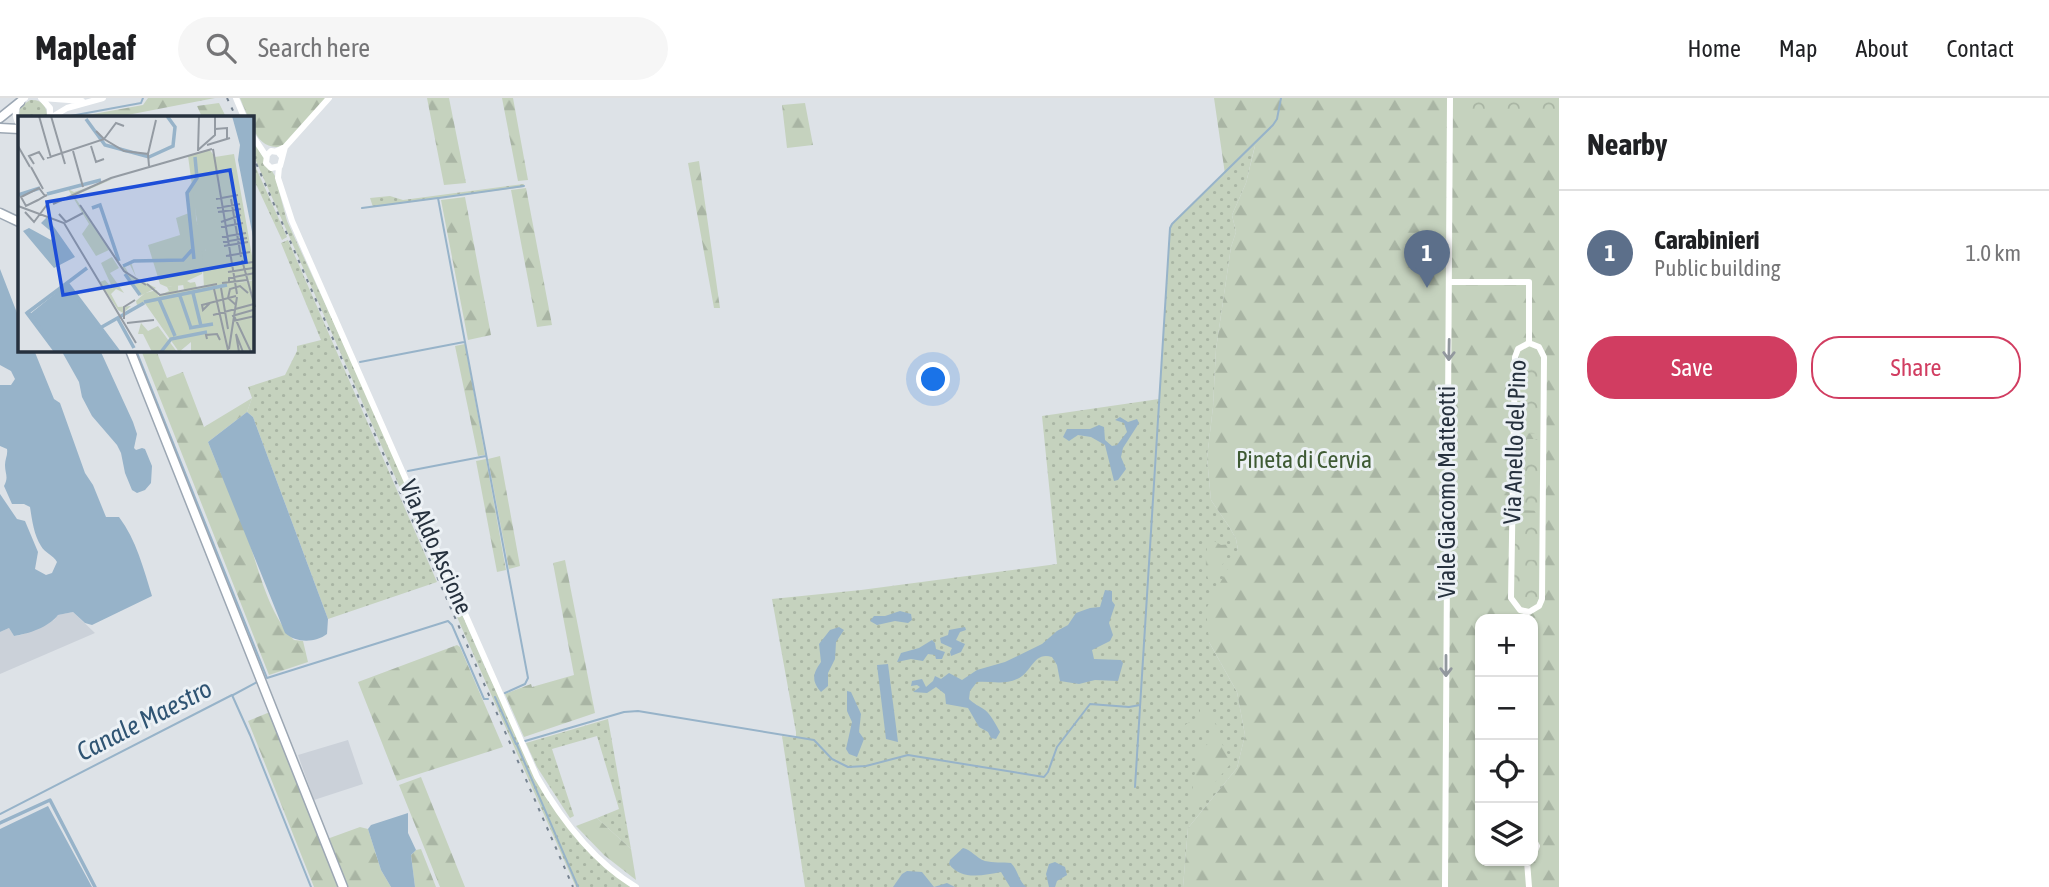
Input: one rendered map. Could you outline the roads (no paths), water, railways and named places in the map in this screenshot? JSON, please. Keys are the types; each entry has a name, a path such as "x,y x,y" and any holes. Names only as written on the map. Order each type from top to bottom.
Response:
{"main road":[{"path":"0,118 22,100"},
{"path":"0,128 18,126"},
{"path":"0,211 18,216"},
{"path":"0,211 18,221"},
{"path":"130,352 343,887"}],"street":[{"path":"41,98 91,101"},
{"path":"41,98 50,108 51,116"},
{"path":"52,116 61,110 103,98"},
{"path":"236,98 244,116"},
{"path":"266,156 285,147 329,98"},
{"name":"Viale Giacomo Matteotti","path":"1444,887 1450,98"},
{"path":"18,123 15,115 22,100"},
{"path":"254,138 261,147 277,153"},
{"name":"Via Aldo Ascione","path":"261,147 266,163 275,167 292,221 537,777 564,820 598,857 636,887"},
{"path":"275,167 277,153"},
{"path":"1450,282 1530,282 1529,343"},
{"name":"Via Anello del Pino","path":"1526,614 1511,598 1511,584 1515,354 1520,347 1529,343 1543,352 1544,370 1542,599 1531,614"},
{"path":"1527,866 1529,887"}],"water":[{"path":"0,269 18,315 18,352 35,352 54,399 60,403 85,473 106,517 119,517 125,526 139,555 152,596 92,625 85,623 73,612 58,615 44,626 26,634 14,636 9,628 0,632 0,494 17,519 25,521 38,552 35,569 46,575 52,573 57,562 39,542 30,507 12,504 4,486 7,478 7,449 0,446 0,385 11,385 15,379 11,371 0,365"},
{"path":"62,352 101,352 133,422 137,434 134,448 145,449 152,466 151,483 145,490 137,493 132,490 121,453 92,416 82,397 79,382"},
{"path":"247,412 253,417 328,619 327,634 317,639 300,640 285,633 208,442"},
{"path":"1120,417 1128,422 1137,419 1139,423 1123,448 1121,457 1126,469 1118,480 1114,481 1105,445 1091,437 1078,435 1069,441 1063,437 1067,429 1090,429 1099,425 1104,427 1105,440 1112,446 1117,445 1127,432 1124,423 1115,420"},
{"path":"1105,590 1112,591 1115,605 1109,623 1113,635 1110,641 1092,650 1094,659 1121,660 1123,663 1118,681 1095,680 1079,684 1060,681 1057,665 1052,657 1046,656 1041,657 1022,676 1012,681 977,682 970,691 969,699 991,717 1000,732 996,739 979,727 968,708 946,704 945,694 936,687 927,693 913,692 920,687 911,686 912,681 922,679 926,687 935,676 941,679 949,673 962,680 977,670 1005,662 1042,644 1068,625 1076,613 1100,607"},
{"path":"900,611 911,614 912,620 908,623 895,621 877,625 870,621 874,616"},
{"path":"839,627 844,630 836,642 835,659 828,673 828,686 821,692 814,677 821,662 819,644 830,630"},
{"path":"965,627 966,630 960,632 956,640 965,644 961,652 951,656 952,648 941,643 940,638 948,635 949,630"},
{"path":"932,640 936,649 945,652 942,659 928,654 923,661 911,659 897,662 901,653 919,648"},
{"path":"888,664 898,742 886,739 877,665"},
{"path":"847,691 851,692 861,714 859,732 864,739 857,757 849,754 846,749 852,722 847,711"},
{"path":"48,806 92,887 0,887 0,829"},
{"path":"408,813 408,833 416,850 411,855 415,887 391,887 381,870 368,829 371,825"},
{"path":"963,848 985,861 1011,863 1026,887 1010,887 1001,872 973,876 960,873 949,864"},
{"path":"1055,862 1065,867 1067,875 1057,881 1055,887 1049,887 1046,874 1049,864"},
{"path":"907,871 922,872 934,887 893,887"},
{"path":"947,883 955,887 934,887"}],"waterway":[{"path":"70,116 141,103 143,98"},
{"path":"1135,787 1170,228 1273,125 1277,119 1281,98"},
{"path":"439,198 524,186"},
{"path":"362,208 438,198 528,678 525,684 505,693"},
{"path":"360,362 464,342"},
{"path":"137,352 267,678"},
{"path":"408,471 486,456"},
{"path":"267,678 448,621 484,699 488,699"},
{"path":"233,695 259,681"},
{"name":"Canale Maestro","path":"0,814 232,695 311,887"},
{"path":"495,697 516,744 519,743"},
{"path":"525,741 624,712 638,711 814,740 832,759 848,767 866,766 908,755 1044,777 1057,747 1090,704 1129,707 1140,705"},
{"path":"517,745 578,887"},
{"path":"0,823 50,800 95,887"}],"railway":[{"path":"227,98 236,116"},
{"path":"254,159 573,887"}],"place":[{"name":"Carabinieri","path":"1427,288"}],"park label":[{"name":"Pineta di Cervia","path":"1304,460"}]}
